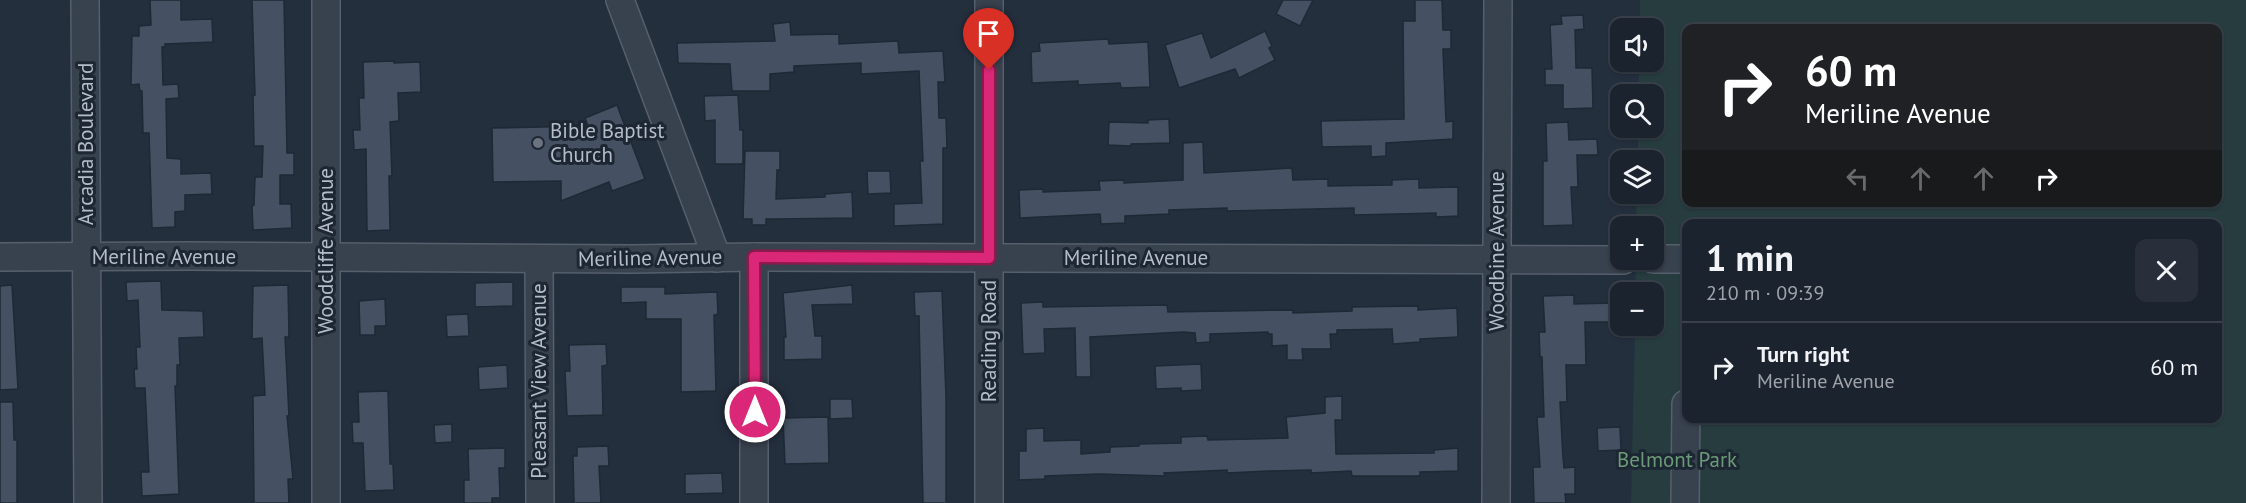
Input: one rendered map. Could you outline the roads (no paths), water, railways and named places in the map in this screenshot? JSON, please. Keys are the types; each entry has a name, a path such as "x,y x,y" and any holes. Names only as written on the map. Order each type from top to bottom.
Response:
{"street":[{"name":"Arcadia Boulevard","path":"85,0 88,503"},
{"name":"Woodcliffe Avenue","path":"326,0 326,503"},
{"path":"620,0 717,258"},
{"name":"Reading Road","path":"989,0 989,503"},
{"name":"Woodbine Avenue","path":"1496,503 1498,0"},
{"name":"Meriline Avenue","path":"0,257 1610,260"},
{"path":"754,257 754,503"},
{"name":"Pleasant View Avenue","path":"539,259 540,503"},
{"path":"1664,259 1682,259"},
{"path":"1685,503 1686,423"}],"place":[{"name":"Bible Baptist Church","path":"538,143"}],"park label":[{"name":"Belmont Park","path":"1677,460"}]}
